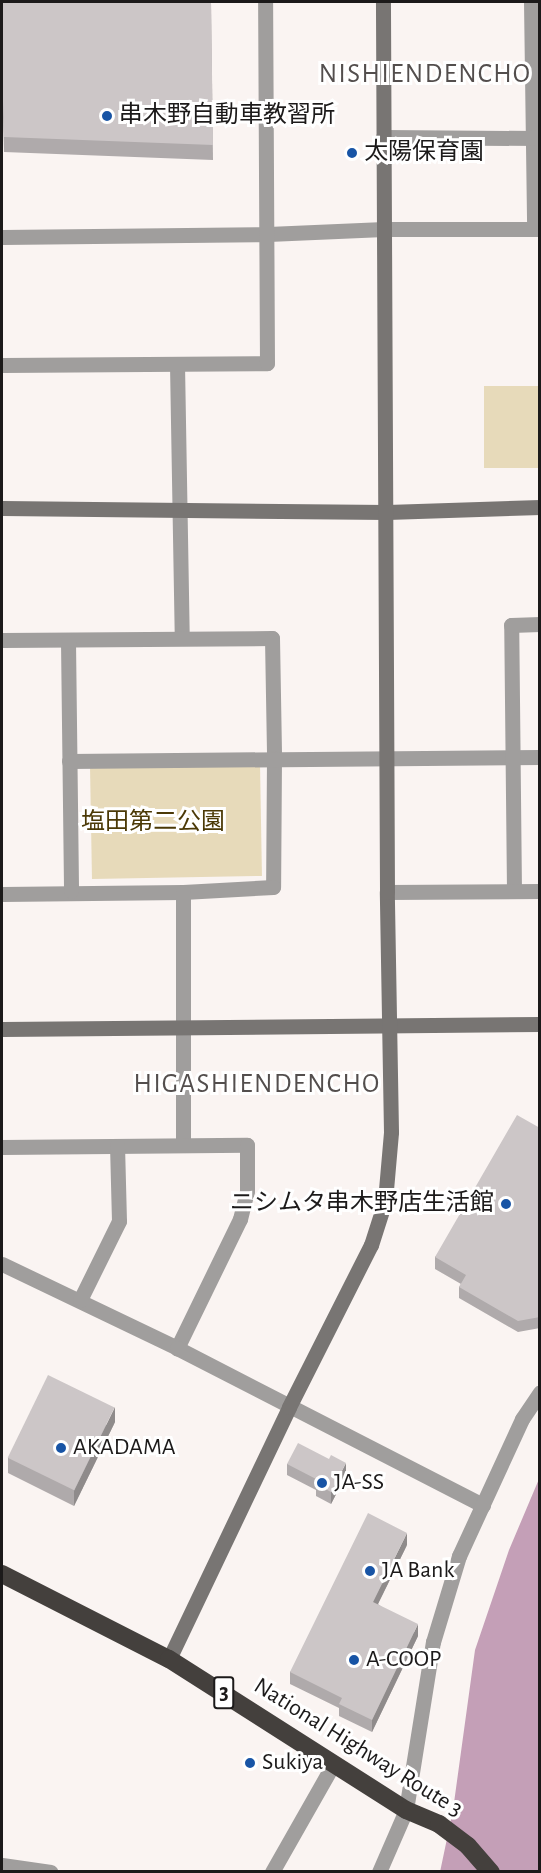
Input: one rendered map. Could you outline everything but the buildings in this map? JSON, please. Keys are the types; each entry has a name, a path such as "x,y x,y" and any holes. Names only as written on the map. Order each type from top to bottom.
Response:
{"highway":[{"name":"National Highway Route 3","path":"2,1574 169,1659 406,1810 440,1824 468,1846 491,1872"}],"street":[{"path":"2,365 267,363 265,2"},
{"path":"169,1659 371,1245 385,1201 391,1132 386,757 387,512 383,2"},
{"path":"2,237 268,234 384,229 537,229 531,2"},
{"path":"383,137 535,138"},
{"path":"177,364 182,638"},
{"path":"2,508 387,512 540,507"},
{"path":"514,891 511,625 540,624"},
{"path":"2,640 272,638 274,758 273,887 183,892 70,891 2,894"},
{"path":"68,641 70,891"},
{"path":"69,761 540,757"},
{"path":"387,892 540,891"},
{"path":"183,892 183,1145"},
{"path":"2,1029 390,1023 540,1024"},
{"path":"2,1147 247,1145 247,1191 240,1219 177,1348"},
{"path":"80,1300 119,1221 117,1146"},
{"path":"2,1264 177,1348 483,1505"},
{"path":"380,1872 406,1810 433,1641 459,1556 522,1419 540,1392"},
{"path":"272,1872 334,1763"},
{"path":"2,1865 51,1872"}],"green space":[{"path":"484,386 539,386 539,468 484,468"},
{"name":"塩田第二公園","path":"260,764 262,876 92,879 90,767"}],"shaded area":[{"path":"539,1479 539,1871 440,1872 453,1810 475,1650 509,1550"}],"place":[{"name":"串木野自動車教習所","path":"107,116"},
{"name":"太陽保育園","path":"352,153"},
{"name":"ニシムタ串木野店生活館","path":"506,1204"},
{"name":"AKADAMA","path":"61,1448"},
{"name":"JA-SS","path":"322,1483"},
{"name":"JA Bank","path":"370,1571"},
{"name":"A-COOP","path":"354,1660"},
{"name":"Sukiya","path":"250,1763"}],"district":[{"name":"NISHIENDENCHO","path":"425,74"},
{"name":"HIGASHIENDENCHO","path":"257,1084"}]}
